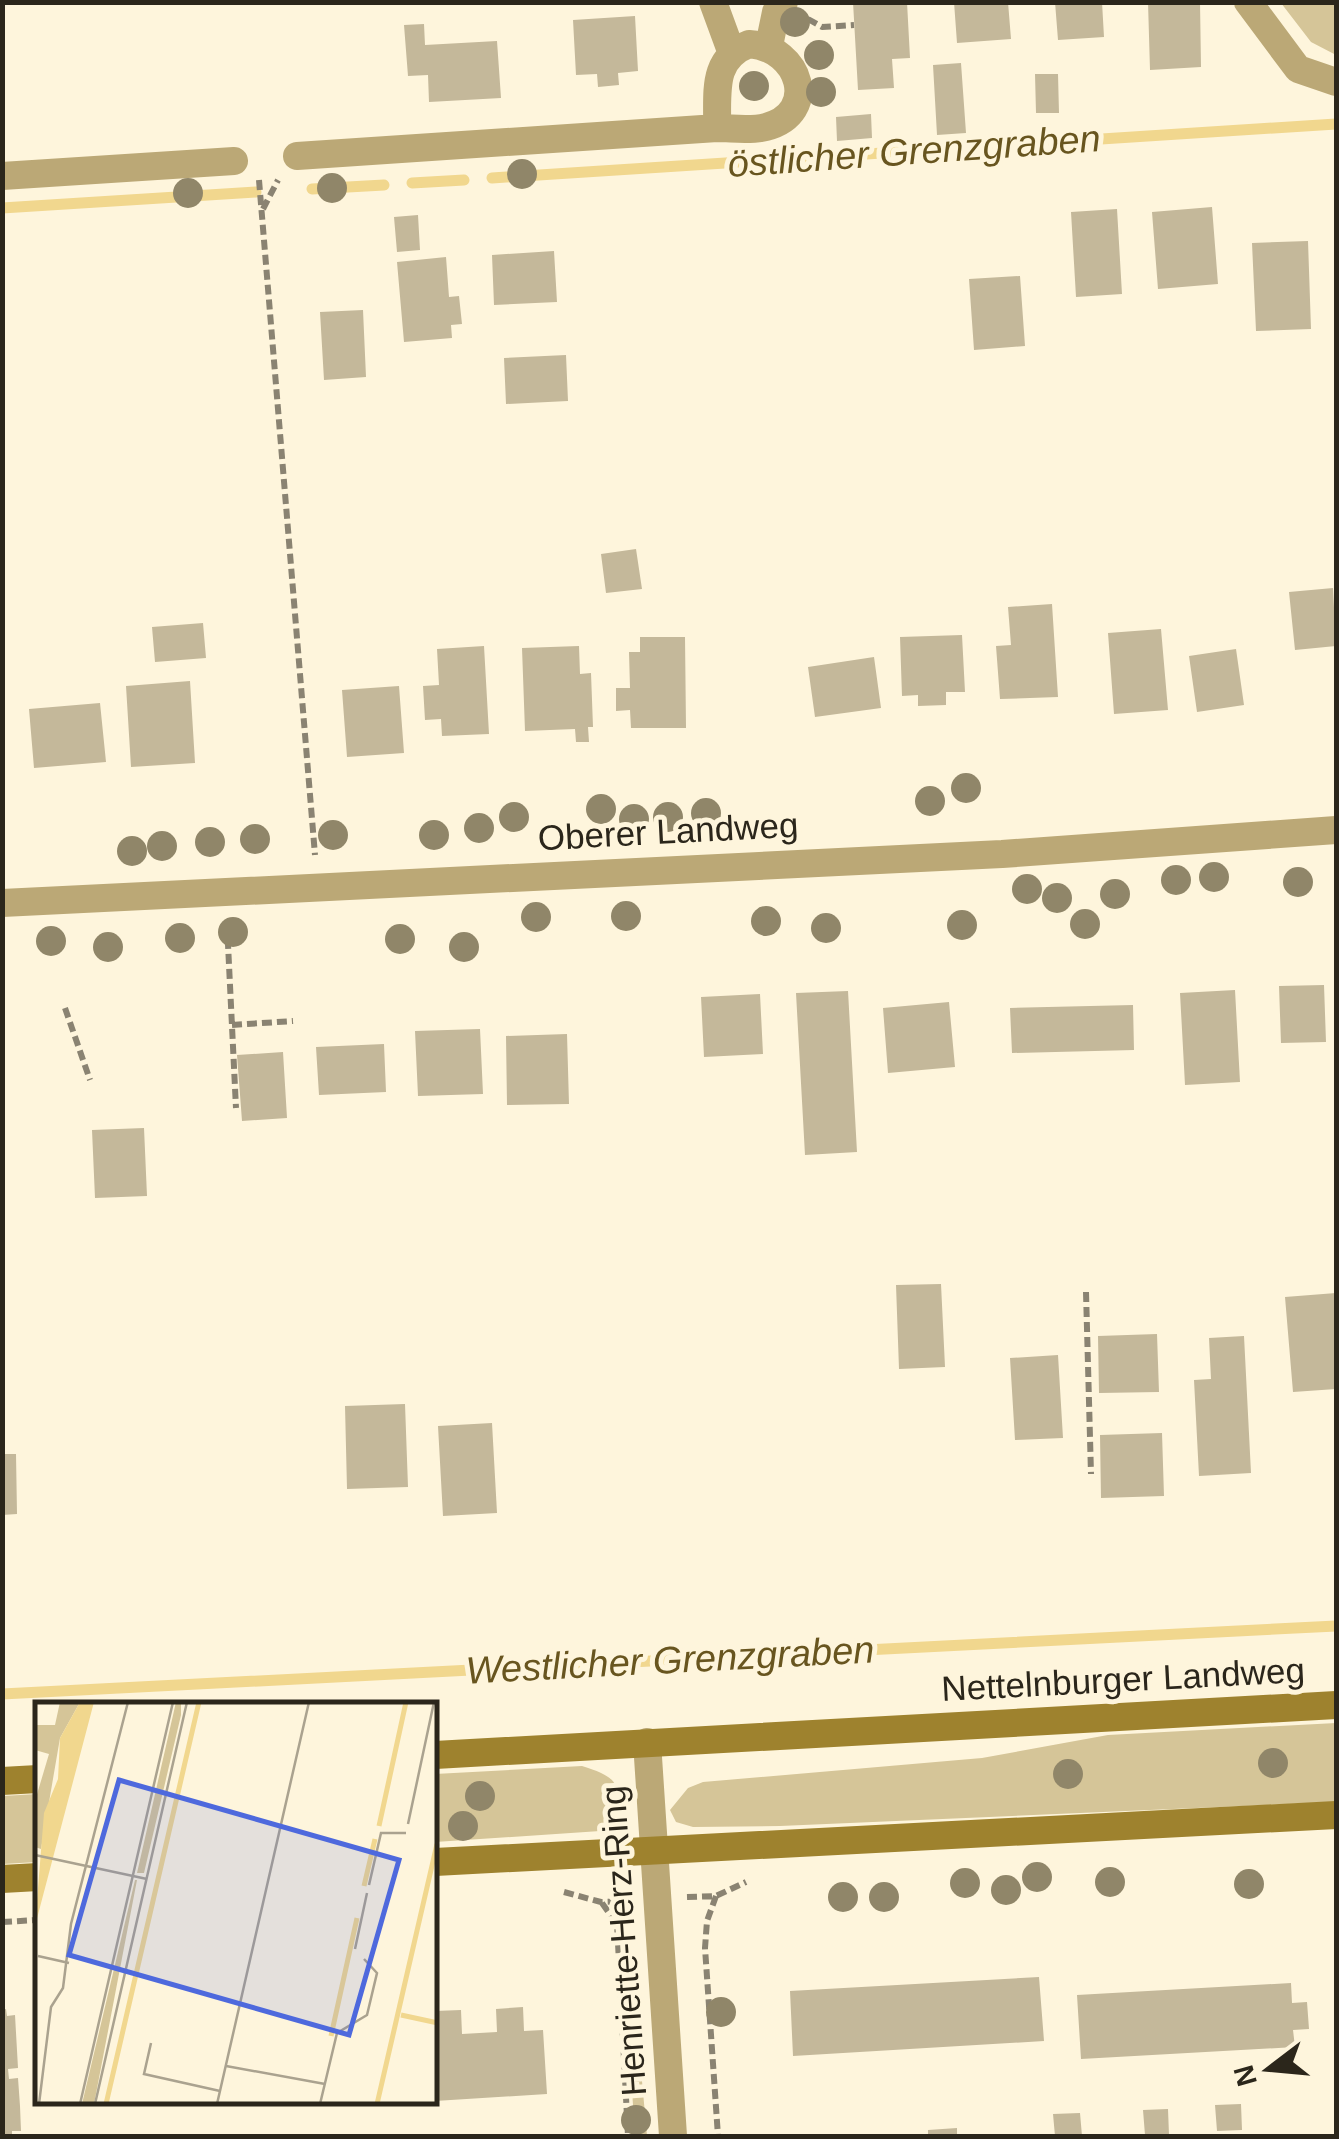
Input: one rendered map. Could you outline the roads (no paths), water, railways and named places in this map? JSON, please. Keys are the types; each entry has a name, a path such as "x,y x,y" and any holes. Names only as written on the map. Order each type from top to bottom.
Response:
{"main road":[{"name":"Nettelnburger Landweg","path":"438,1755 1336,1705"},
{"path":"2,1781 35,1778"},
{"path":"438,1862 1336,1815"},
{"path":"2,1879 35,1877"}],"street":[{"path":"714,2 730,52"},
{"path":"1248,2 1298,69 1336,82"},
{"path":"769,46 776,12 793,8"},
{"path":"297,156 764,128 779,121 792,108 798,90 794,68 769,46 749,44 730,52 720,64 718,128"},
{"path":"2,176 246,166"},
{"name":"Oberer Landweg","path":"2,903 1002,854 1336,830"},
{"name":"Henriette-Herz-Ring","path":"647,1742 658,1853 673,2136"}],"waterway":[{"name":"östlicher Grenzgraben","path":"492,178 1336,124"},
{"name":"östlicher Grenzgraben","path":"412,183 464,180"},
{"name":"östlicher Grenzgraben","path":"312,189 384,185"},
{"path":"2,208 256,192"},
{"name":"Westlicher Grenzgraben","path":"2,1694 1336,1626"}]}
